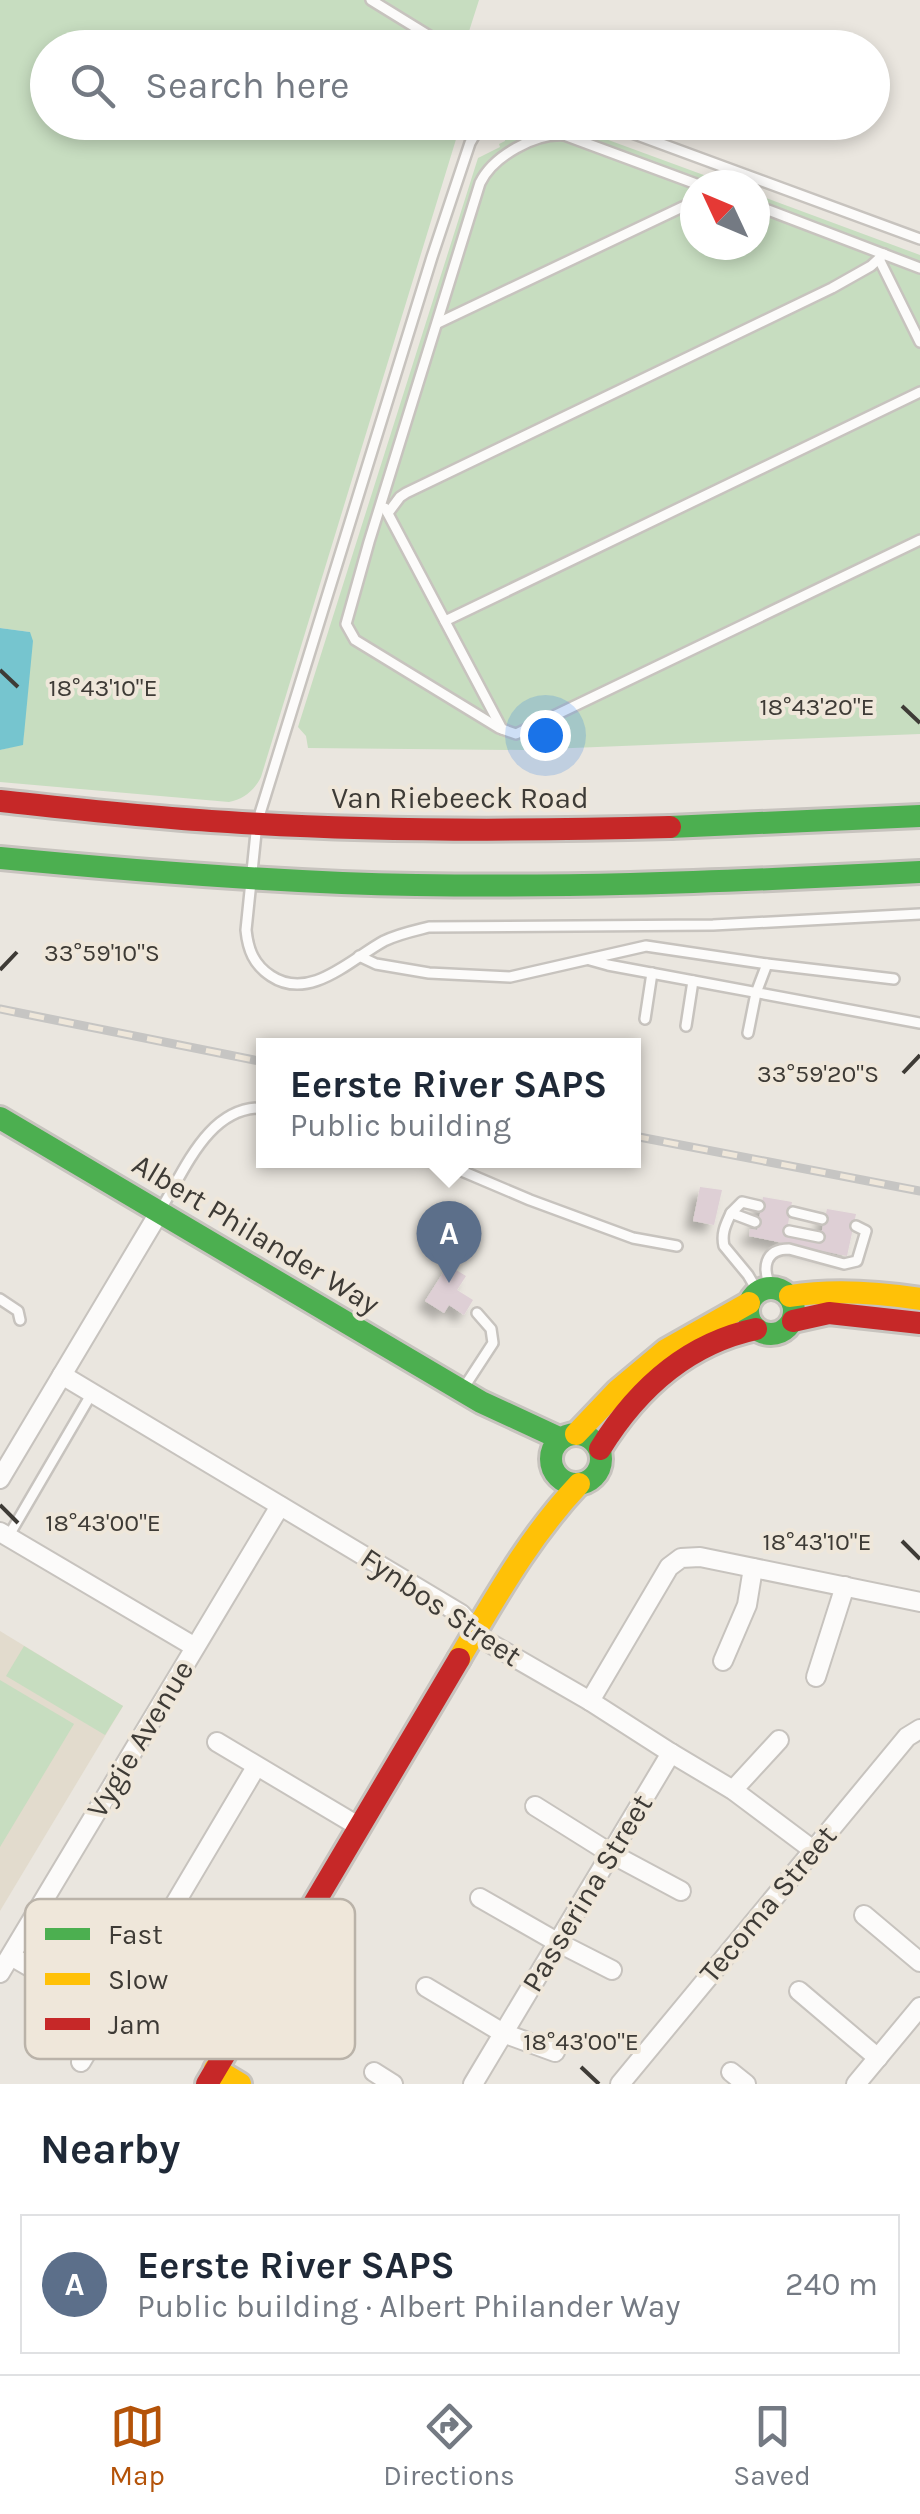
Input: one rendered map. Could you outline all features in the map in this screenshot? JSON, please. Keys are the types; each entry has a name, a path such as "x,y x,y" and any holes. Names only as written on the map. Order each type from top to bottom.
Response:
{"street":[{"name":"Van Riebeeck Road","path":"0,801 136,817 330,827 500,830 920,816"},
{"path":"0,858 250,880 415,886 752,882 920,872"},
{"name":"Albert Philander Way","path":"0,1118 561,1450"},
{"path":"0,1478 160,1211"},
{"path":"524,1550 561,1450 617,1391 666,1350 767,1295 875,1291 920,1300"},
{"path":"600,1450 614,1426 662,1374 709,1344 733,1334 756,1329 777,1334 789,1327 795,1312 767,1295"},
{"path":"756,1329 748,1317 767,1295"},
{"path":"793,1321 829,1313 920,1323"},
{"name":"Fynbos Street","path":"62,1376 461,1614 489,1643 590,1700 670,1754 733,1790 813,1850"},
{"path":"315,1899 524,1550 579,1484 596,1474 602,1460 600,1450 590,1438 561,1450"},
{"path":"561,1450 564,1481 579,1484"},
{"name":"Vygie Avenue","path":"44,1899 280,1506"},
{"path":"4,1535 195,1648"},
{"path":"590,1700 672,1563 686,1557 920,1602"},
{"path":"724,1660 747,1605 754,1568"},
{"path":"816,1677 845,1586"},
{"name":"Tecoma Street","path":"620,2084 907,1737 920,1729"},
{"path":"733,1790 779,1740"},
{"path":"217,1742 358,1826"},
{"name":"Passerina Street","path":"472,2084 670,1754"},
{"path":"177,1899 256,1766"},
{"path":"535,1806 610,1854 681,1891"},
{"path":"480,1898 612,1970"},
{"path":"864,1915 920,1962"},
{"name":"Vygie Avenue","path":"0,1973 25,1931"},
{"path":"10,1956 25,1964"},
{"path":"426,1987 503,2033 555,2052"},
{"path":"799,1991 878,2058"},
{"path":"856,2084 920,2007"},
{"path":"374,2072 393,2084"},
{"path":"211,2077 240,2084"}],"lane":[{"path":"371,0 420,30"},
{"path":"472,140 257,823 246,930 255,961 277,980 312,983 398,935 428,927 713,925 920,914"},
{"path":"534,140 493,163 483,176 346,624 355,640 516,734 920,540"},
{"path":"580,140 680,178"},
{"path":"651,140 920,238"},
{"path":"438,322 680,207"},
{"path":"770,211 920,268"},
{"path":"882,256 920,342"},
{"path":"388,512 406,493 832,288 882,256"},
{"path":"445,621 920,392"},
{"path":"382,502 502,729"},
{"path":"359,956 376,964 429,973 510,977 646,946 894,979"},
{"path":"587,959 920,1023"},
{"path":"748,1033 767,964"},
{"path":"644,1019 652,973"},
{"path":"686,1026 694,981"},
{"path":"160,1211 205,1136 224,1120 256,1108"},
{"path":"455,1168 633,1238 677,1246"},
{"path":"759,1206 742,1202 731,1213 723,1232 724,1246 767,1295"},
{"path":"793,1212 822,1218"},
{"path":"731,1213 755,1222"},
{"path":"767,1295 766,1262 775,1251 789,1249 849,1264 857,1262 857,1245 866,1232 856,1226"},
{"path":"789,1231 819,1237"},
{"path":"0,1298 18,1310 20,1320"},
{"path":"471,1397 493,1342 491,1329 477,1313"},
{"path":"4,1535 92,1393"}],"shaded area":[{"path":"0,1631 123,1706 0,1911"}],"green space":[{"path":"0,0 479,0 469,30 30,30 30,140 456,140 261,777 251,790 229,802 0,782 0,750 23,744 30,632 0,628"},
{"path":"505,140 608,140 690,170 680,170 680,260 770,260 770,200 920,255 920,734 523,750 308,748 306,736 298,727 478,158 500,147"},
{"path":"24,1646 123,1706 105,1735 6,1676"},
{"path":"0,1680 74,1724 0,1847"}],"water":[{"path":"0,628 30,632 33,641 23,745 0,750"}],"building":[{"path":"700,1187 722,1190 714,1225 693,1221"},
{"path":"763,1197 792,1202 786,1235 819,1242 827,1209 856,1214 847,1256 749,1236 750,1229 757,1230"},
{"path":"448,1265 466,1276 457,1290 473,1300 464,1315 449,1305 444,1313 425,1301"}],"railway":[{"path":"0,1009 256,1060"},
{"path":"641,1137 920,1191"}],"traffic: fast":[{"path":"670,827 920,816"},
{"path":"0,858 213,876 414,885 631,884 920,872"},
{"path":"0,1118 481,1402 561,1439"},
{"path":"771,1288 788,1294 794,1311 788,1328 771,1334 754,1328 748,1311 754,1294 771,1288"},
{"path":"576,1434 594,1441 601,1459 594,1477 576,1484 558,1477 551,1459 558,1441 576,1434"}],"traffic: slow":[{"path":"790,1296 855,1292 920,1299"},
{"path":"576,1434 617,1391 666,1350 749,1303"},
{"path":"459,1659 529,1546 579,1484"},
{"path":"215,2069 240,2084"}],"traffic: jam":[{"path":"0,801 171,818 338,828 670,827"},
{"path":"793,1321 829,1313 920,1323"},
{"path":"600,1449 630,1407 666,1372 707,1346 756,1329"},
{"path":"317,1899 459,1659"},
{"path":"207,2084 222,2059"}],"place":[{"name":"Eerste River SAPS","path":"449,1283"}]}
